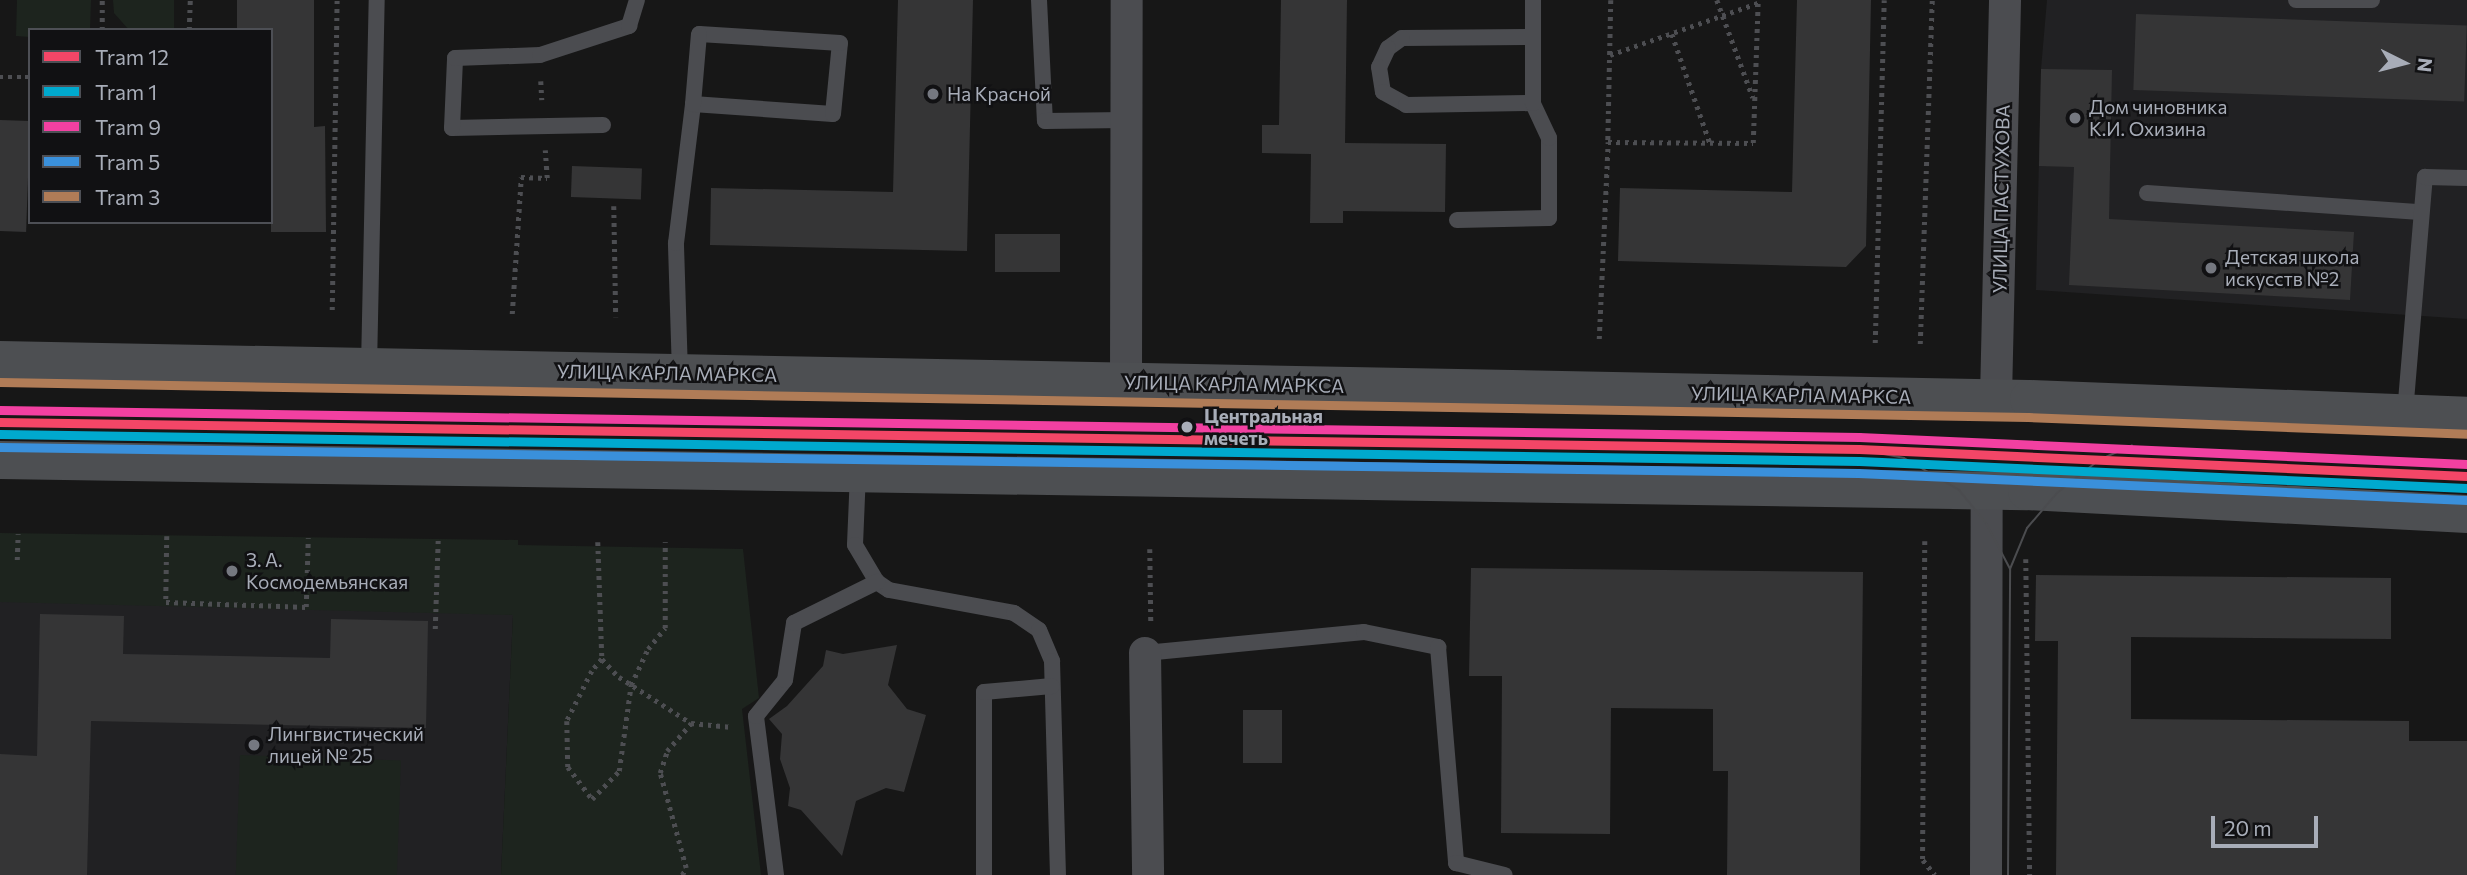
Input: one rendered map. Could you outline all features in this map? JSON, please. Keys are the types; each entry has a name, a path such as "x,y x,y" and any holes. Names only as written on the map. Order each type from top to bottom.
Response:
{"main road":[{"name":"УЛИЦА КАРЛА МАРКСА","path":"0,360 1996,398 2467,416"},
{"path":"0,460 1987,491 2467,514"}],"street":[{"path":"1126,382 1127,0"},
{"name":"УЛИЦА ПАСТУХОВА","path":"1996,398 2005,0"},
{"path":"1986,875 1987,491"},
{"path":"1145,653 1148,875"}],"lane":[{"path":"369,367 377,0"},
{"path":"603,125 452,128 454,58 540,55 629,26 637,0"},
{"path":"1039,0 1045,121 1126,120"},
{"path":"1457,220 1549,218 1549,138 1533,103 1533,0"},
{"path":"2297,0 2371,0"},
{"path":"680,373 676,243 699,34 840,43 833,114 693,104"},
{"path":"1533,37 1402,38 1388,48 1379,67 1383,92 1406,105 1533,103"},
{"path":"2405,415 2425,177 2467,178"},
{"path":"2147,193 2420,212"},
{"path":"858,473 855,545 877,582 889,590 1014,613 1039,630 1052,661 1058,875"},
{"path":"776,875 756,716 785,680 794,623 877,582"},
{"path":"1145,653 1364,632 1438,648 1456,863 1505,875"},
{"path":"984,875 984,692 1052,686"}],"path":[{"path":"102,0 102,28"},
{"path":"189,28 190,0"},
{"path":"332,310 337,0"},
{"path":"1599,340 1611,0"},
{"path":"1717,0 1755,103"},
{"path":"1875,343 1884,0"},
{"path":"1920,344 1932,0"},
{"path":"1608,142 1753,143 1758,2 1610,55"},
{"path":"1672,34 1710,143"},
{"path":"512,314 521,177 547,178 540,55"},
{"path":"0,77 28,77"},
{"path":"614,206 616,317"},
{"path":"17,560 18,534"},
{"path":"167,536 166,602 306,607 308,538"},
{"path":"435,629 438,539"},
{"path":"1925,541 1923,860 1935,875"},
{"path":"598,542 602,659 592,671 567,721 568,767 593,799 619,771 631,685 648,649 665,628 665,542"},
{"path":"1150,549 1150,572"},
{"path":"2026,559 2030,875"},
{"path":"602,659 631,685 691,723 758,726"},
{"path":"681,875 686,868 660,773 667,751 691,723"}],"shaded area":[{"path":"17,0 91,0 90,28 28,28 28,37 16,36"},
{"path":"113,0 174,0 174,28 127,28 114,13"},
{"path":"2047,0 2467,0 2467,319 2036,290 2041,69"},
{"path":"0,533 518,540 518,545 743,549 759,698 742,709 761,875 501,875 513,615 0,602"},
{"name":"Лингвистический лицей № 25","path":"0,559 513,615 501,875 0,875"},
{"path":"240,755 401,761 397,875 236,875"}],"building":[{"path":"237,0 314,0 314,127 325,126 326,232 271,232 273,28 237,28"},
{"name":"На Красной","path":"898,0 973,0 967,251 710,245 711,188 893,192"},
{"path":"1281,0 1347,0 1345,143 1446,144 1445,212 1343,211 1343,223 1310,223 1311,154 1262,153 1262,125 1279,125"},
{"path":"1797,0 1871,0 1866,246 1846,267 1618,261 1620,188 1792,192"},
{"path":"2136,14 2467,26 2464,102 2133,90"},
{"name":"Детская школа искусств №2","path":"2041,69 2112,70 2109,219 2354,232 2350,300 2069,285 2074,167 2039,166"},
{"path":"0,120 28,121 26,232 0,231"},
{"path":"572,166 642,168 641,199 571,197"},
{"path":"995,234 1060,234 1060,272 995,272"},
{"path":"1471,568 1863,572 1860,875 1727,875 1728,771 1713,771 1713,709 1611,708 1610,834 1501,833 1502,676 1469,676"},
{"path":"2036,575 2391,578 2391,639 2131,637 2131,719 2409,721 2409,741 2467,741 2467,875 2056,875 2058,641 2035,641"},
{"path":"40,614 124,616 123,654 330,658 331,619 428,621 426,728 91,721 87,875 0,875 0,754 37,756"},
{"path":"897,645 888,685 907,709 926,715 904,792 886,788 856,801 842,856 801,810 788,806 790,788 780,759 782,734 769,719 787,706 823,666 826,650 843,654"},
{"path":"1243,710 1282,710 1282,763 1243,763"}],"tram line":[{"name":"3","path":"0,382 2028,417 2467,434"},
{"name":"9","path":"0,410 1859,437 2467,464"},
{"name":"12","path":"0,422 1859,449 2467,476"},
{"name":"1","path":"0,434 1859,461 2466,488"},
{"path":"2008,875 2010,569 2027,528 2057,493 2099,460 2132,445"},
{"name":"5","path":"0,447 1858,473 2466,500"},
{"path":"1859,449 1904,458 1959,490 1986,523 2010,569"}],"place":[{"name":"На Красной","path":"933,94"},
{"name":"Дом чиновника К.И. Охизина","path":"2075,118"},
{"name":"Детская школа искусств №2","path":"2211,268"},
{"name":"Центральная мечеть","path":"1187,427"},
{"name":"З. А. Космодемьянская","path":"232,571"},
{"name":"Лингвистический лицей № 25","path":"254,745"}]}
